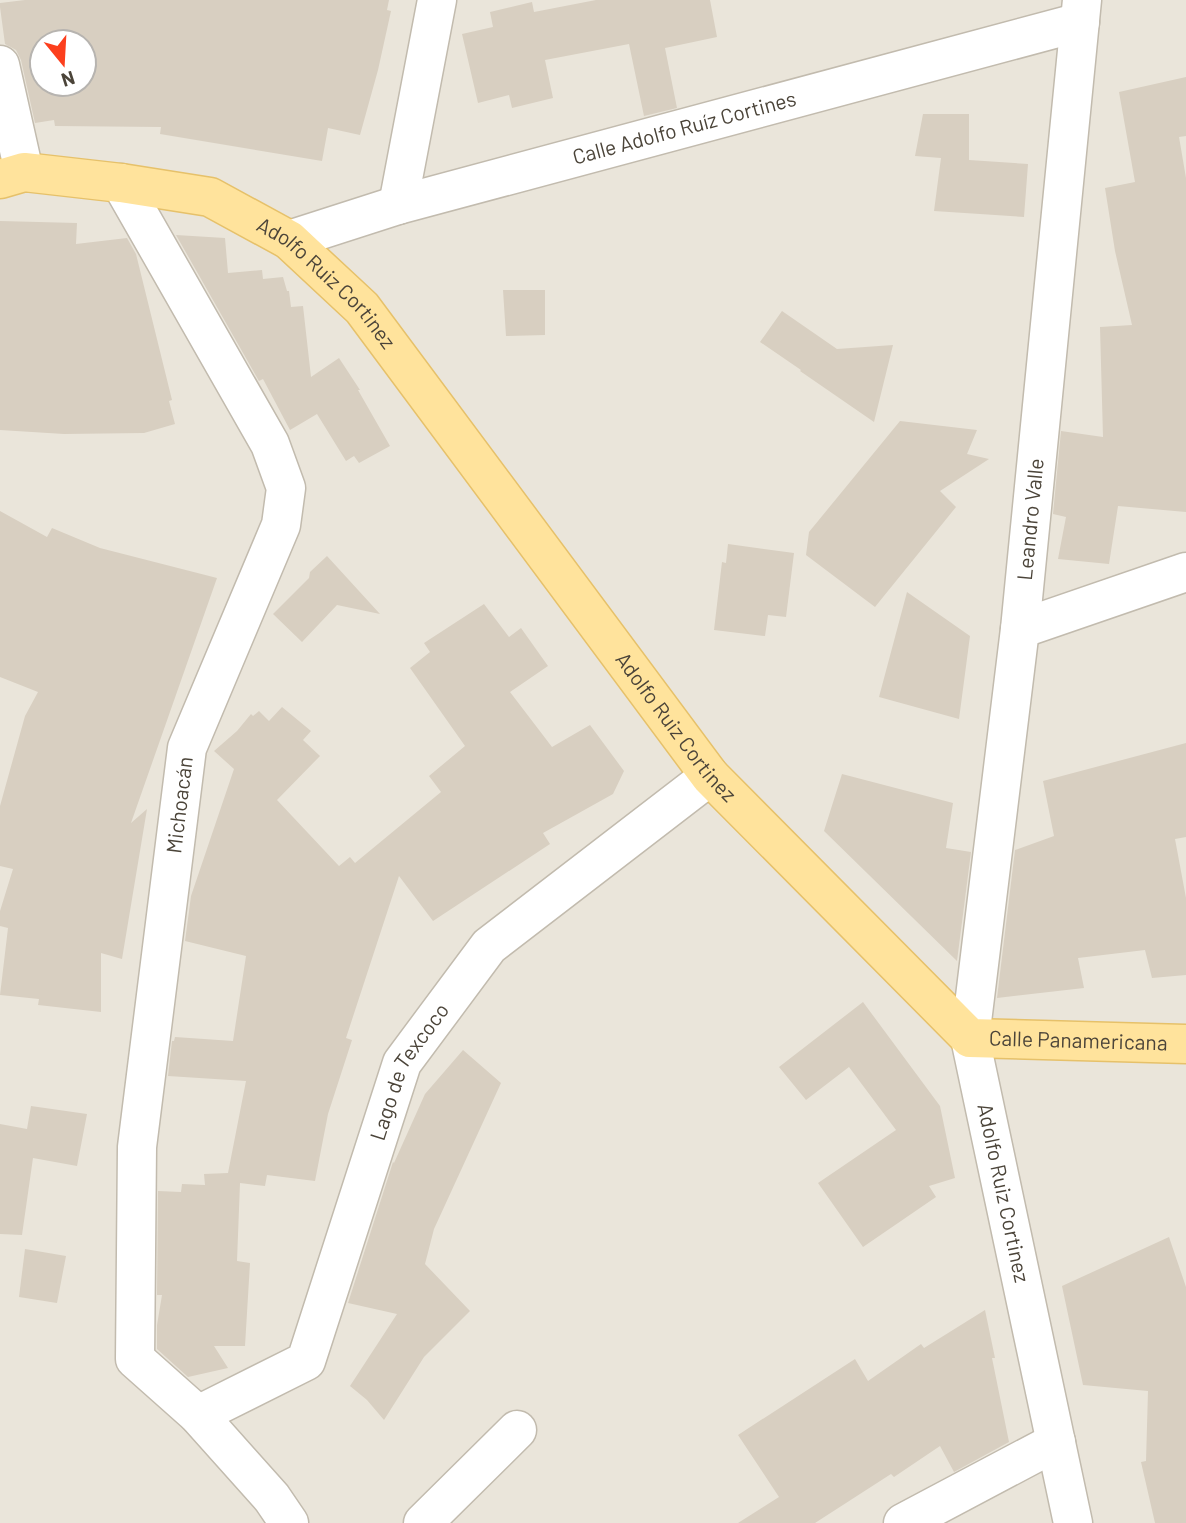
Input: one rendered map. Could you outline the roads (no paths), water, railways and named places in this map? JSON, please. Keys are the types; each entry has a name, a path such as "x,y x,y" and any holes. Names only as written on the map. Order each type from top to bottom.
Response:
{"main road":[{"name":"Adolfo Ruiz Cortinez","path":"12,175 121,183 210,197 289,240 362,308 710,776 970,1038"},
{"name":"Calle Panamericana","path":"970,1038 1186,1044"}],"street":[{"path":"398,205 437,0"},
{"name":"Calle Adolfo Ruíz Cortines","path":"289,240 398,205 1081,11"},
{"name":"Leandro Valle","path":"970,1038 1020,629 1081,11"},
{"path":"0,65 12,175"},
{"name":"Michoacán","path":"121,183 270,444 286,488 281,525 187,748 137,1147 135,1359 198,1415 272,1498 289,1523"},
{"path":"1020,629 1186,572"},
{"name":"Lago de Texcoco","path":"198,1415 306,1361 402,1063 489,946 710,776"},
{"name":"Adolfo Ruiz Cortinez","path":"970,1038 1073,1523"},
{"path":"423,1523 517,1430"},
{"path":"904,1523 1056,1442"}]}
